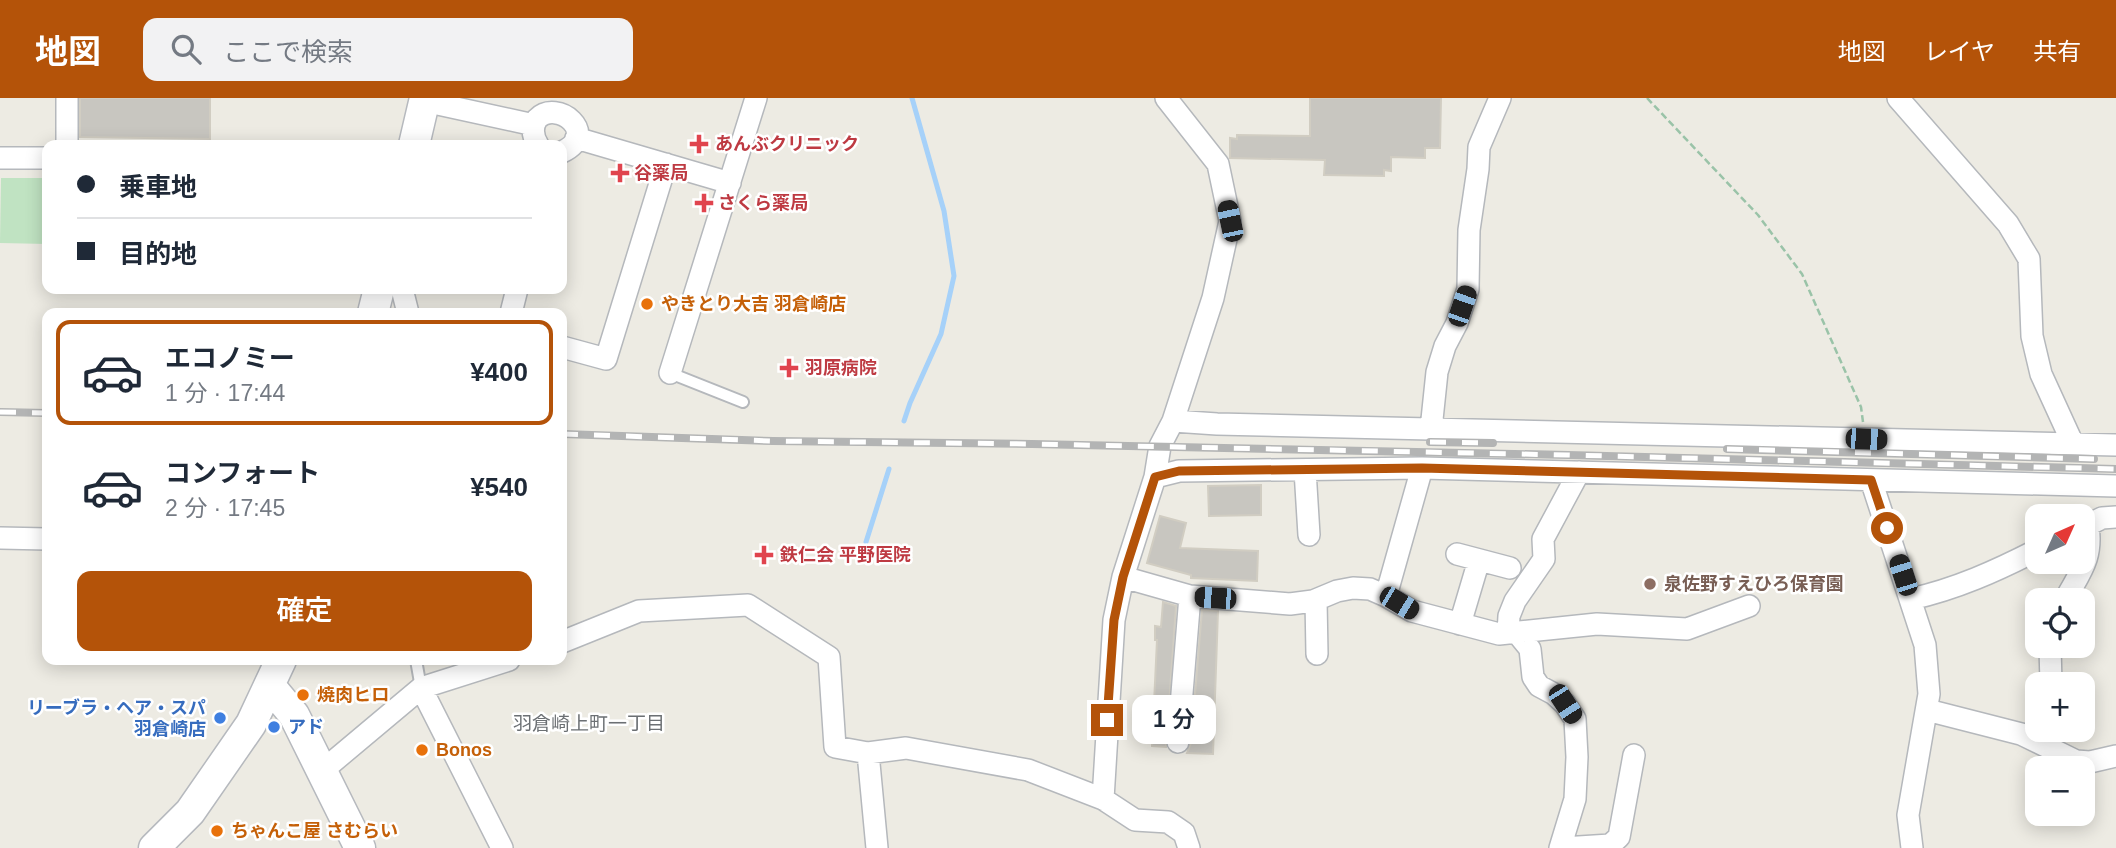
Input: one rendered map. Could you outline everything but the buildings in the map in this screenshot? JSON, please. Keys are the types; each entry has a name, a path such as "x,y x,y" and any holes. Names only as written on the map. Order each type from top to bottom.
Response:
{"main road":[{"path":"415,140 425,100"},
{"path":"275,673 293,715 360,848"},
{"path":"155,848 190,812 251,724 275,673"}],"street":[{"path":"67,98 67,140"},
{"path":"670,373 756,98"},
{"path":"1103,799 1114,620 1123,577 1155,477 1160,446 1173,421 1213,298 1230,221 1219,164 1167,98"},
{"path":"1431,429 1437,373 1468,289 1469,230 1479,169 1479,147 1500,98"},
{"path":"1898,98 2008,225 2029,259 2032,336 2041,373 2073,444"},
{"path":"425,100 536,135 538,116 550,104 572,117 577,131 569,145 666,164 730,183"},
{"path":"0,158 42,158"},
{"path":"567,348 606,359 666,164"},
{"path":"1173,421 2116,445"},
{"path":"1155,477 1179,471 1422,468 2116,486"},
{"path":"1386,596 1422,468"},
{"path":"1305,470 1309,535"},
{"path":"1579,472 1543,540 1544,559 1515,601 1509,616 1512,633 1530,649 1533,677 1539,686 1565,704 1575,719 1575,799 1562,848 1610,845 1619,837 1634,755"},
{"path":"1871,480 1925,645 1929,694 1908,815 1912,848"},
{"path":"2095,521 2116,517"},
{"path":"0,538 42,539"},
{"path":"1457,554 1510,568"},
{"path":"1911,599 1938,593 1983,577 2025,556"},
{"path":"1460,624 1479,560"},
{"path":"1123,577 1190,596 1290,604 1316,600 1353,588 1370,589 1412,611 1499,634 1597,624 1687,629 1749,606"},
{"path":"1178,742 1190,596"},
{"path":"1316,600 1317,654"},
{"path":"567,640 639,611 748,605 829,657 835,747 868,752 906,748 1028,769 1103,799 1135,820 1168,822 1184,833 1189,848"},
{"path":"322,771 421,688 493,665"},
{"path":"421,688 502,848"},
{"path":"1927,710 2021,734 2076,761 2090,762 2116,756"},
{"path":"2054,742 2054,752"},
{"path":"868,752 877,848"}],"lane":[{"path":"670,373 743,402"},
{"path":"417,665 421,688"}],"path":[{"path":"1647,98 1758,215 1802,274 1861,407 1866,439"}],"green space":[{"path":"1,178 42,178 42,244 0,243"}],"waterway":[{"path":"904,421 941,334 954,276 944,211 912,98"},
{"path":"866,542 889,469"}],"railway":[{"path":"0,412 42,413"},
{"path":"567,434 773,441 1568,455 2116,469"},
{"path":"1430,442 1493,443"},
{"path":"1727,449 2094,459"}],"place":[{"name":"あんぶクリニック","path":"699,144"},
{"name":"谷薬局","path":"620,173"},
{"name":"さくら薬局","path":"704,203"},
{"name":"やきとり大吉 羽倉崎店","path":"647,304"},
{"name":"羽原病院","path":"789,368"},
{"name":"鉄仁会 平野医院","path":"764,555"},
{"name":"泉佐野すえひろ保育園","path":"1650,584"},
{"name":"焼肉ヒロ","path":"303,695"},
{"name":"リーブラ・ヘア・スパ 羽倉崎店","path":"220,718"},
{"name":"アド","path":"274,727"},
{"name":"Bonos","path":"422,750"},
{"name":"ちゃんこ屋 さむらい","path":"217,831"}],"district":[{"name":"羽倉崎上町一丁目","path":"589,723"}],"route":[{"path":"1107,720 1114,620 1123,577 1155,477 1179,471 1422,468 1871,480 1887,528"}]}
